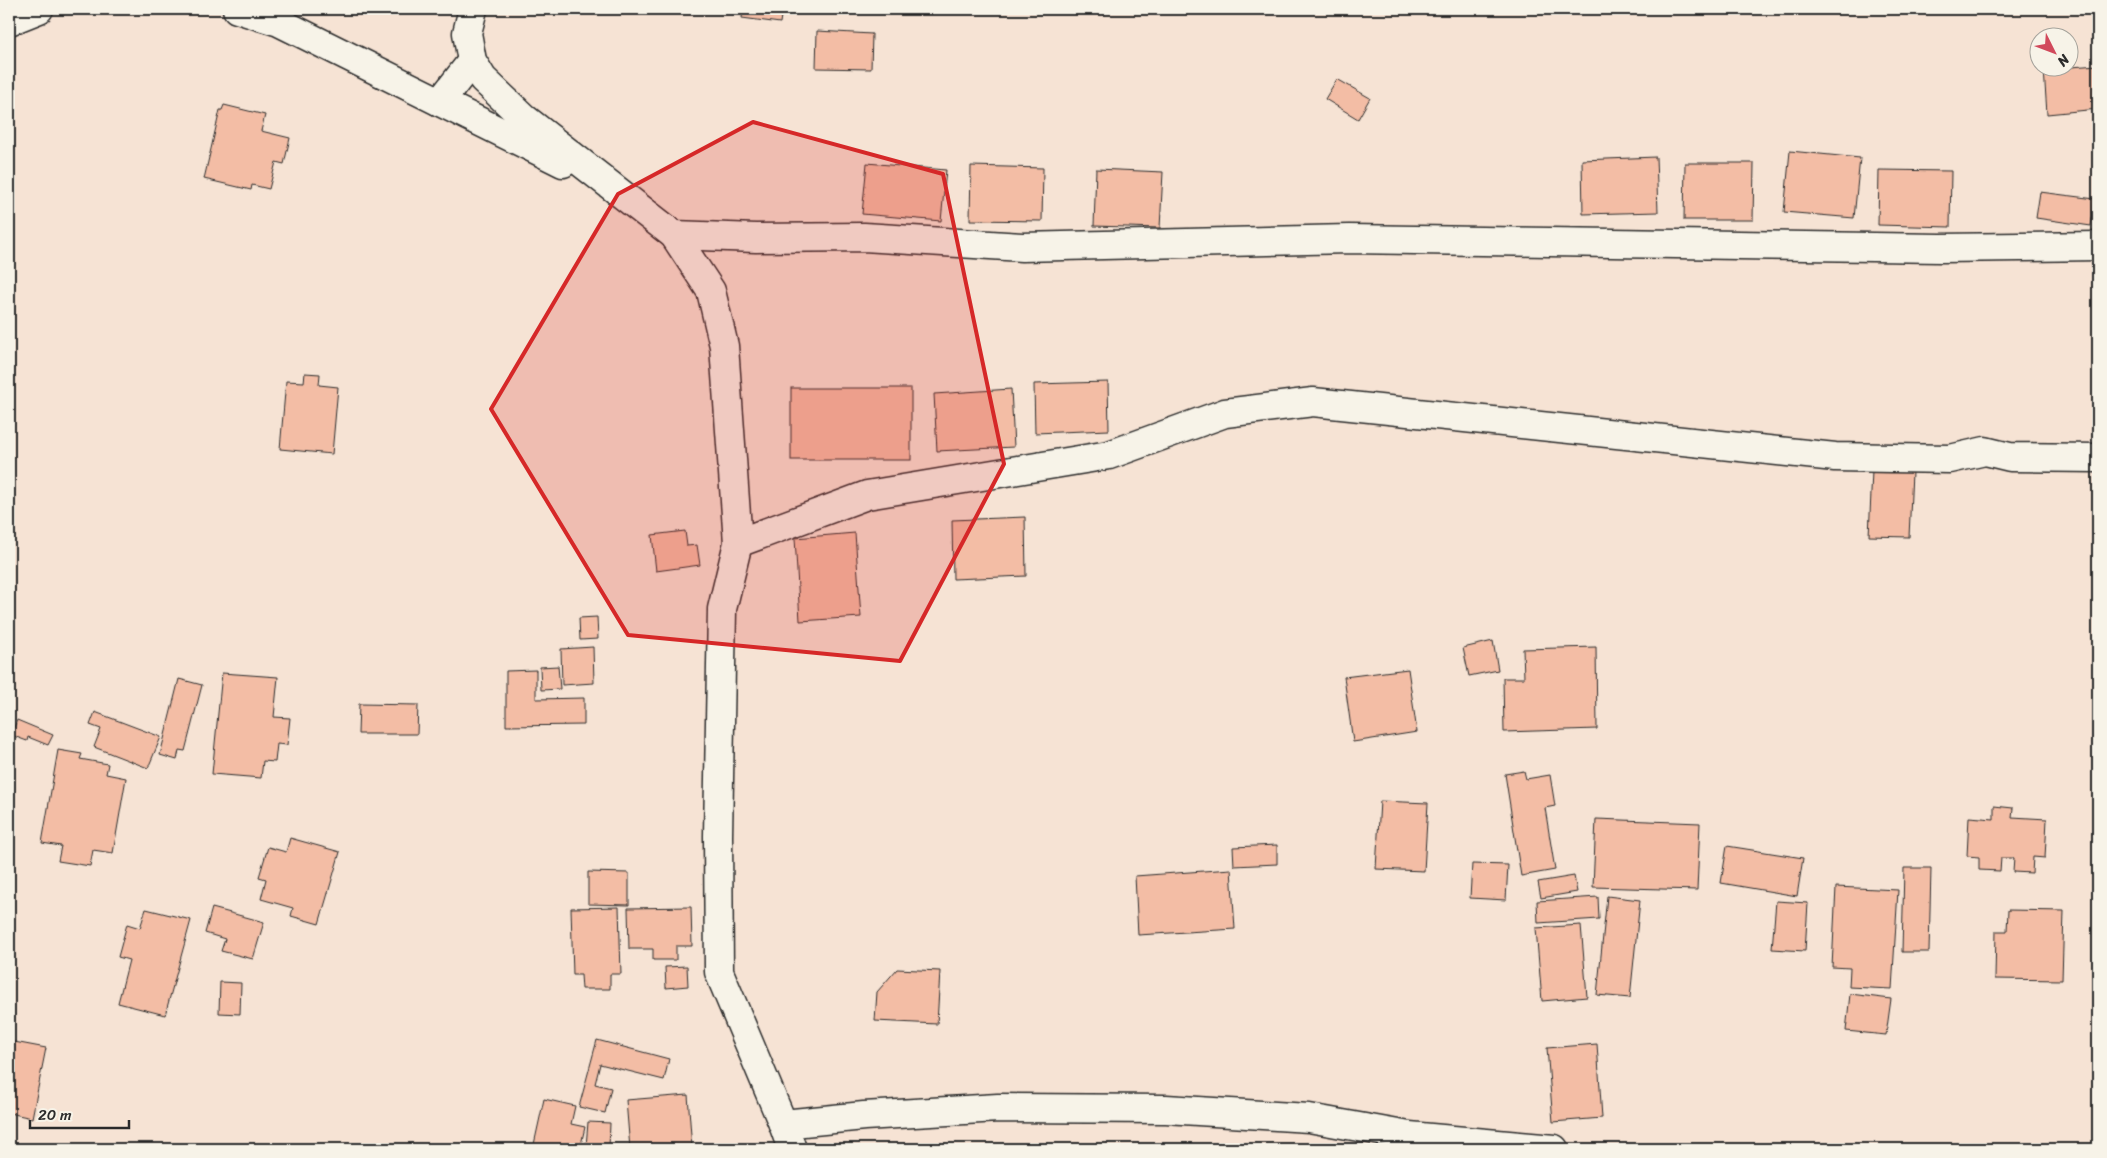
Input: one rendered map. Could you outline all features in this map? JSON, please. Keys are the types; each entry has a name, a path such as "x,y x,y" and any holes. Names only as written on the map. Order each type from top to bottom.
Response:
{"street":[{"path":"9,21 38,9"},
{"path":"238,9 279,22 608,185"},
{"path":"473,9 467,34 472,61 483,79 524,118 674,236 711,291 724,346 738,544 722,608 718,836 719,972 792,1149"},
{"path":"440,102 472,61"},
{"path":"674,236 756,238 864,237 1022,247 1349,238 1902,247 2098,246"},
{"path":"738,544 867,495 1109,455 1225,413 1313,402 1835,457 1950,459 1985,451 2010,457 2098,458"},
{"path":"783,1124 864,1116 998,1108 1166,1109 1309,1118 1409,1136 1554,1149"}],"highlighted area":[{"path":"753,122 943,174 1004,464 900,661 628,635 491,409 618,194"}],"building":[{"path":"743,9 782,9 780,23 742,18"},
{"path":"817,31 872,34 871,69 816,68"},
{"path":"2098,65 2098,109 2047,114 2045,78 2080,78 2080,66"},
{"path":"1337,79 1370,98 1358,119 1325,99"},
{"path":"224,105 265,115 261,131 290,138 284,164 276,162 269,189 252,185 251,190 204,179 220,110 222,110"},
{"path":"1790,151 1860,158 1854,218 1784,212"},
{"path":"1656,157 1658,212 1583,214 1582,160"},
{"path":"867,163 946,170 941,221 862,214"},
{"path":"1685,163 1754,163 1753,220 1684,220"},
{"path":"971,166 1043,168 1042,221 970,220"},
{"path":"1096,169 1163,172 1160,228 1094,226"},
{"path":"1879,170 1951,171 1950,227 1878,225"},
{"path":"2040,192 2095,199 2091,226 2036,218"},
{"path":"305,373 320,374 319,385 338,387 332,454 280,449 286,381 304,382"},
{"path":"1108,382 1109,430 1035,433 1034,384"},
{"path":"791,388 911,388 911,460 791,460"},
{"path":"1011,389 1014,447 937,451 934,394"},
{"path":"1872,471 1912,472 1909,537 1869,536"},
{"path":"1025,517 1026,576 953,579 952,520"},
{"path":"685,531 687,546 697,545 700,565 656,571 652,535"},
{"path":"855,533 861,617 800,621 795,538"},
{"path":"597,617 598,639 580,640 579,618"},
{"path":"1493,641 1498,670 1469,676 1463,648"},
{"path":"593,647 594,683 562,685 561,649"},
{"path":"1596,647 1597,729 1504,732 1503,678 1524,678 1523,649"},
{"path":"558,666 560,689 541,690 540,667"},
{"path":"1408,669 1417,732 1353,742 1344,677"},
{"path":"536,670 536,699 584,698 584,725 506,726 506,671"},
{"path":"222,673 278,677 274,717 290,718 287,745 277,744 275,762 263,761 261,778 212,774"},
{"path":"179,679 202,685 185,751 179,750 177,760 160,755"},
{"path":"359,704 418,705 417,734 358,734"},
{"path":"95,712 161,737 148,768 94,747 101,729 90,725"},
{"path":"17,720 53,735 48,745 28,737 27,741 11,735"},
{"path":"58,750 82,754 80,759 108,764 106,774 126,778 113,853 93,850 90,866 58,861 61,846 42,843"},
{"path":"1524,771 1526,779 1550,775 1555,806 1545,808 1555,870 1521,876 1505,774"},
{"path":"1380,801 1428,803 1424,871 1376,869"},
{"path":"1994,806 2013,808 2012,817 2047,819 2045,858 2033,857 2032,873 2013,872 2014,858 2001,858 2000,871 1979,870 1979,857 1967,856 1969,817 1994,819"},
{"path":"1596,819 1700,823 1697,890 1593,887"},
{"path":"290,838 340,852 319,924 291,916 293,908 261,899 266,879 259,877 268,847 286,852"},
{"path":"1277,845 1277,864 1234,866 1233,847"},
{"path":"1727,846 1803,858 1797,896 1721,883"},
{"path":"1472,864 1508,865 1506,900 1470,898"},
{"path":"1904,868 1931,868 1929,952 1902,952"},
{"path":"1231,869 1235,929 1138,935 1135,876"},
{"path":"588,872 629,873 629,905 588,904"},
{"path":"1574,876 1577,892 1541,898 1538,882"},
{"path":"1836,887 1898,890 1892,989 1849,987 1850,968 1832,967"},
{"path":"1607,896 1640,900 1630,998 1597,995"},
{"path":"1598,897 1599,919 1538,923 1537,901"},
{"path":"1776,901 1808,903 1805,951 1772,949"},
{"path":"619,907 621,974 610,974 610,989 582,989 581,975 573,975 571,908"},
{"path":"691,907 692,946 676,946 676,960 653,960 653,949 629,949 628,908"},
{"path":"212,908 264,922 253,959 221,951 225,939 205,933"},
{"path":"146,909 191,920 165,1015 118,1003 129,960 118,957 127,924 140,928"},
{"path":"2008,910 2064,911 2062,980 1995,979 1996,931 2007,931"},
{"path":"1581,925 1587,997 1542,1001 1536,928"},
{"path":"687,966 688,986 666,988 665,967"},
{"path":"897,969 940,971 937,1024 875,1021 877,992"},
{"path":"220,982 241,983 240,1014 219,1013"},
{"path":"1850,994 1891,999 1886,1035 1846,1031"},
{"path":"597,1040 669,1059 664,1080 600,1064 595,1084 611,1088 605,1113 579,1107"},
{"path":"9,1041 46,1048 32,1118 9,1113"},
{"path":"1597,1044 1602,1118 1553,1122 1547,1048"},
{"path":"688,1095 692,1149 630,1149 626,1100"},
{"path":"544,1099 575,1106 571,1124 585,1127 580,1149 533,1149"},
{"path":"588,1122 610,1123 609,1148 586,1147"}]}
